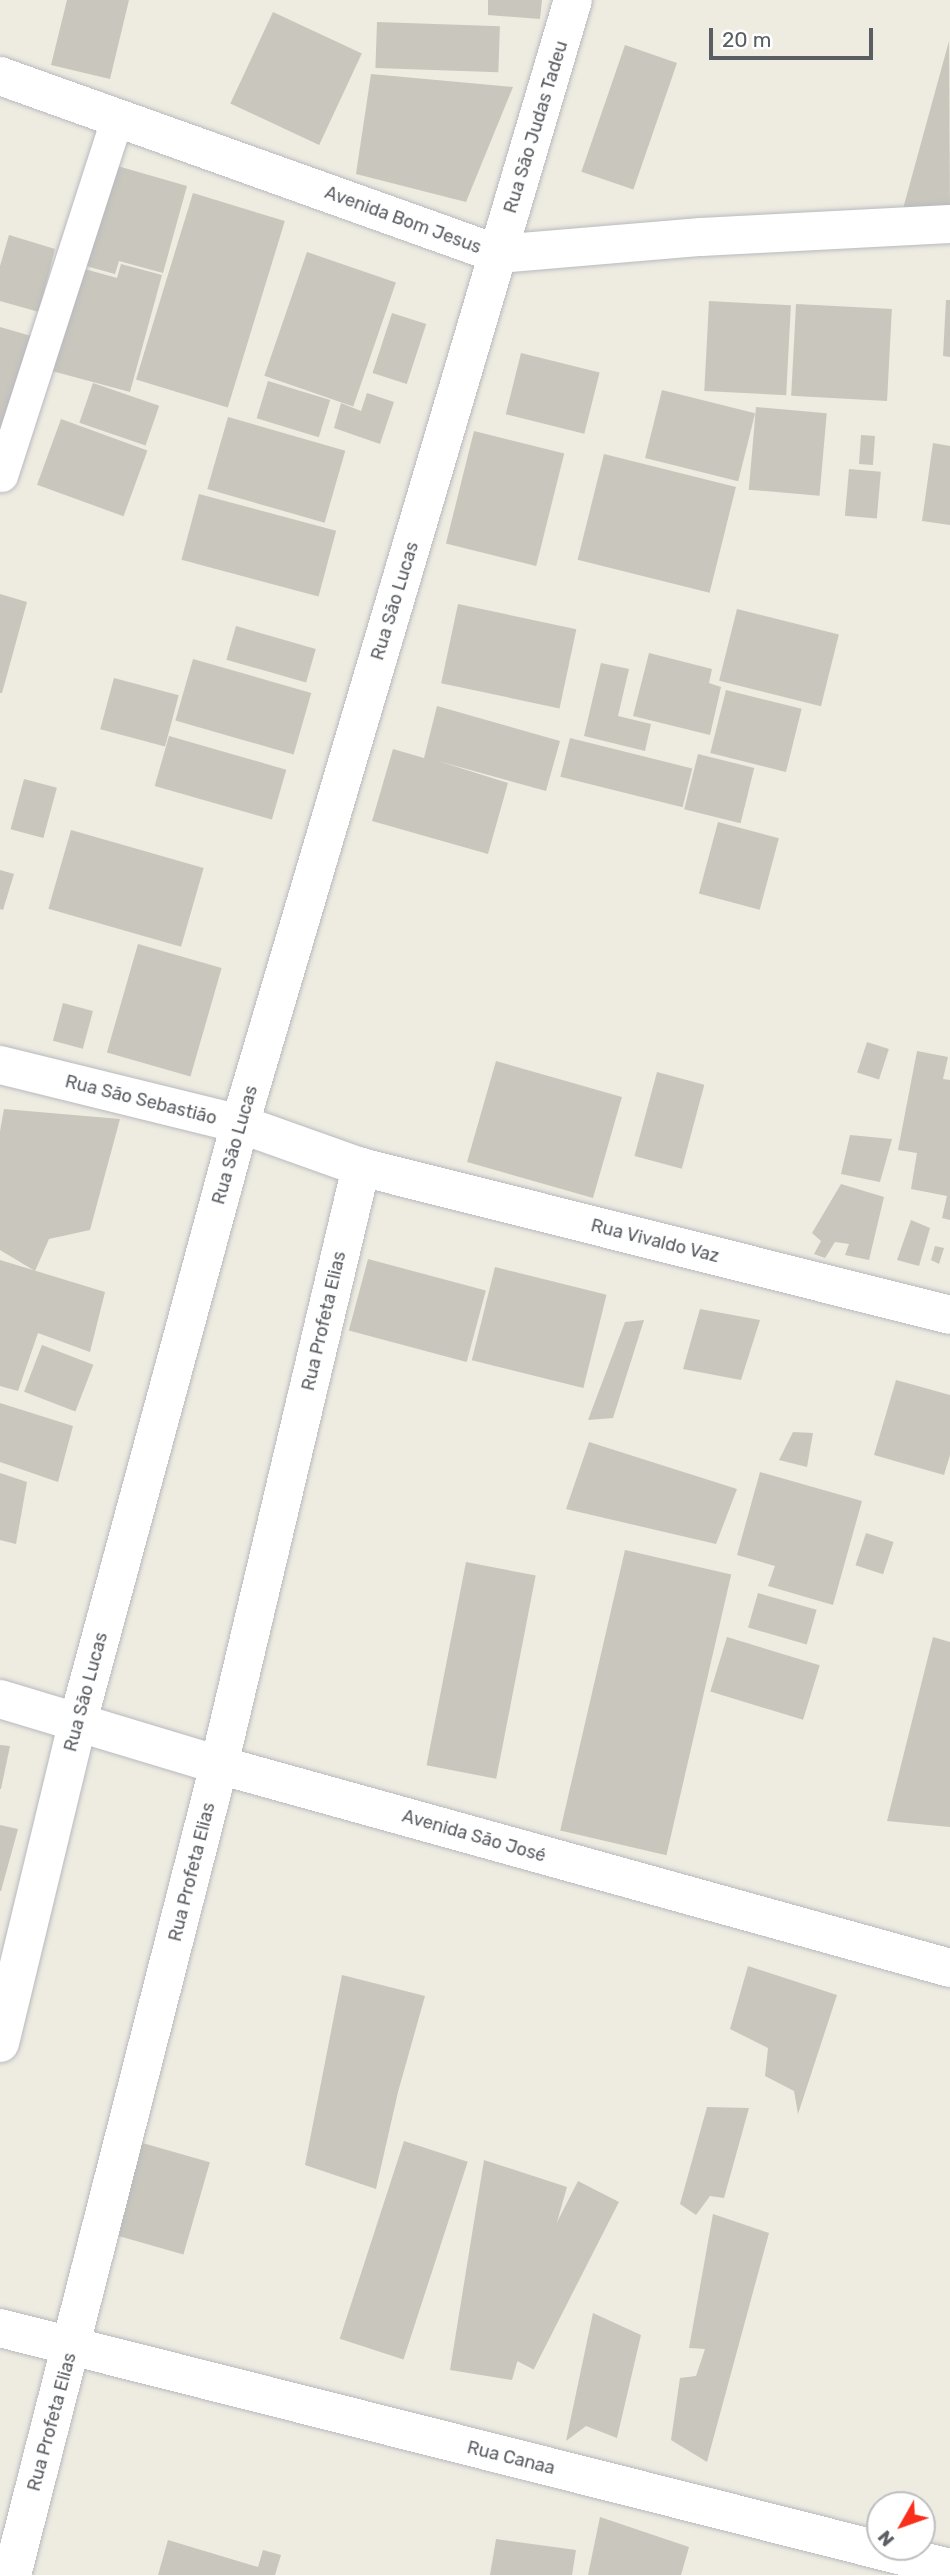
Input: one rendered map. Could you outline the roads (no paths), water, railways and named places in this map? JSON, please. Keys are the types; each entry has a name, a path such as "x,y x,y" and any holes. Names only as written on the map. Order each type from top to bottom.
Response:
{"street":[{"name":"Rua São Judas Tadeu","path":"498,254 573,0"},
{"name":"Avenida Bom Jesus","path":"0,76 498,254 701,237 950,224"},
{"name":"Rua São Lucas","path":"0,2043 78,1721 240,1124 498,254"},
{"name":"Rua São Sebastião","path":"0,1065 240,1124 361,1167"},
{"name":"Rua Vivaldo Vaz","path":"361,1167 950,1315"},
{"name":"Rua Profeta Elias","path":"12,2575 219,1765 361,1167"},
{"name":"Avenida São José","path":"0,1699 219,1765 950,1968"},
{"path":"0,2328 71,2347"},
{"name":"Rua Canaa","path":"71,2347 950,2568"}],"lane":[{"path":"2,476 118,116"}]}
